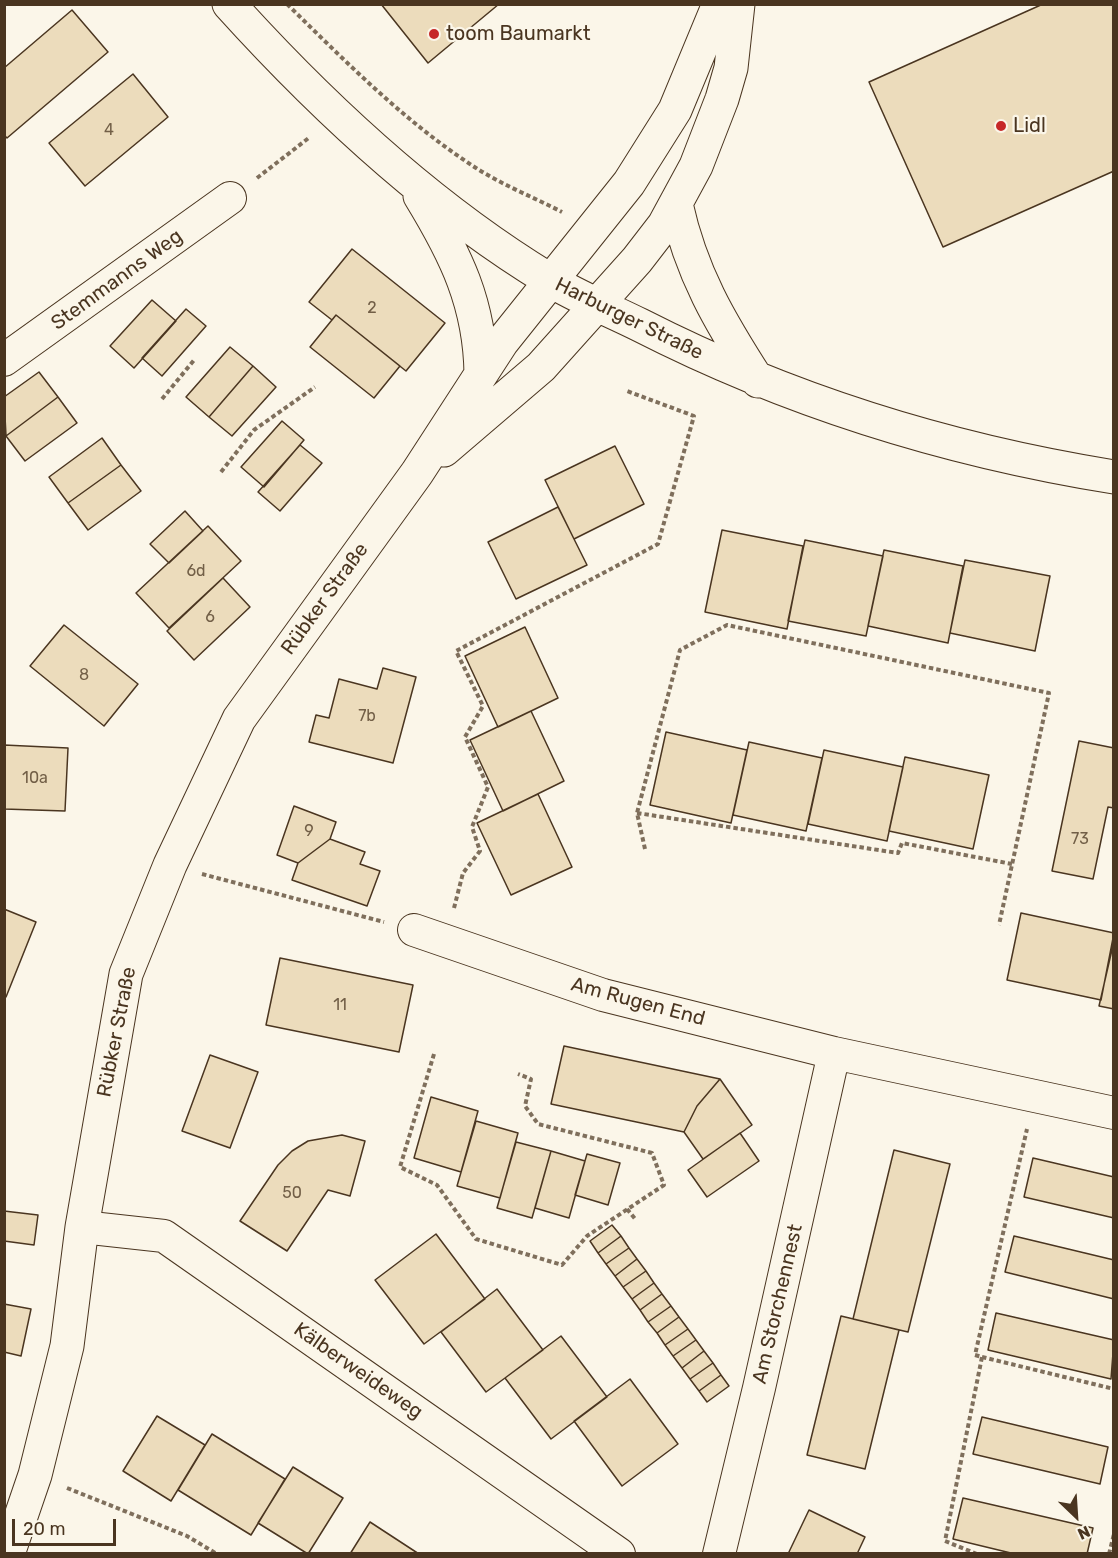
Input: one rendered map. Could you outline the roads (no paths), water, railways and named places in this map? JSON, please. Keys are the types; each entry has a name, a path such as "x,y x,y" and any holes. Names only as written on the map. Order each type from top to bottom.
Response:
{"street":[{"name":"Harburger Straße","path":"229,4 337,117 410,179 510,255 550,281 758,381 913,434 1059,469 1113,477"},
{"name":"Rübker Straße","path":"8,1554 35,1475 66,1346 82,1227 126,974 170,866 239,719 417,473 502,342 629,183 675,110 719,4"},
{"name":"Rübker Straße","path":"417,473 541,367 637,260 664,225 696,166 722,99 731,69 738,4"},
{"path":"410,179 451,246 463,275 480,341 481,374"},
{"name":"Stemmanns Weg","path":"4,360 230,198"},
{"path":"676,204 685,242 702,287 758,381"},
{"name":"Am Rugen End","path":"414,930 603,995 834,1053 1113,1113"},
{"name":"Am Storchennest","path":"718,1554 759,1388 834,1053"},
{"name":"Kälberweideweg","path":"82,1227 164,1236 620,1554"}],"place":[{"name":"toom Baumarkt","path":"434,34"},
{"name":"Lidl","path":"1001,126"}]}
